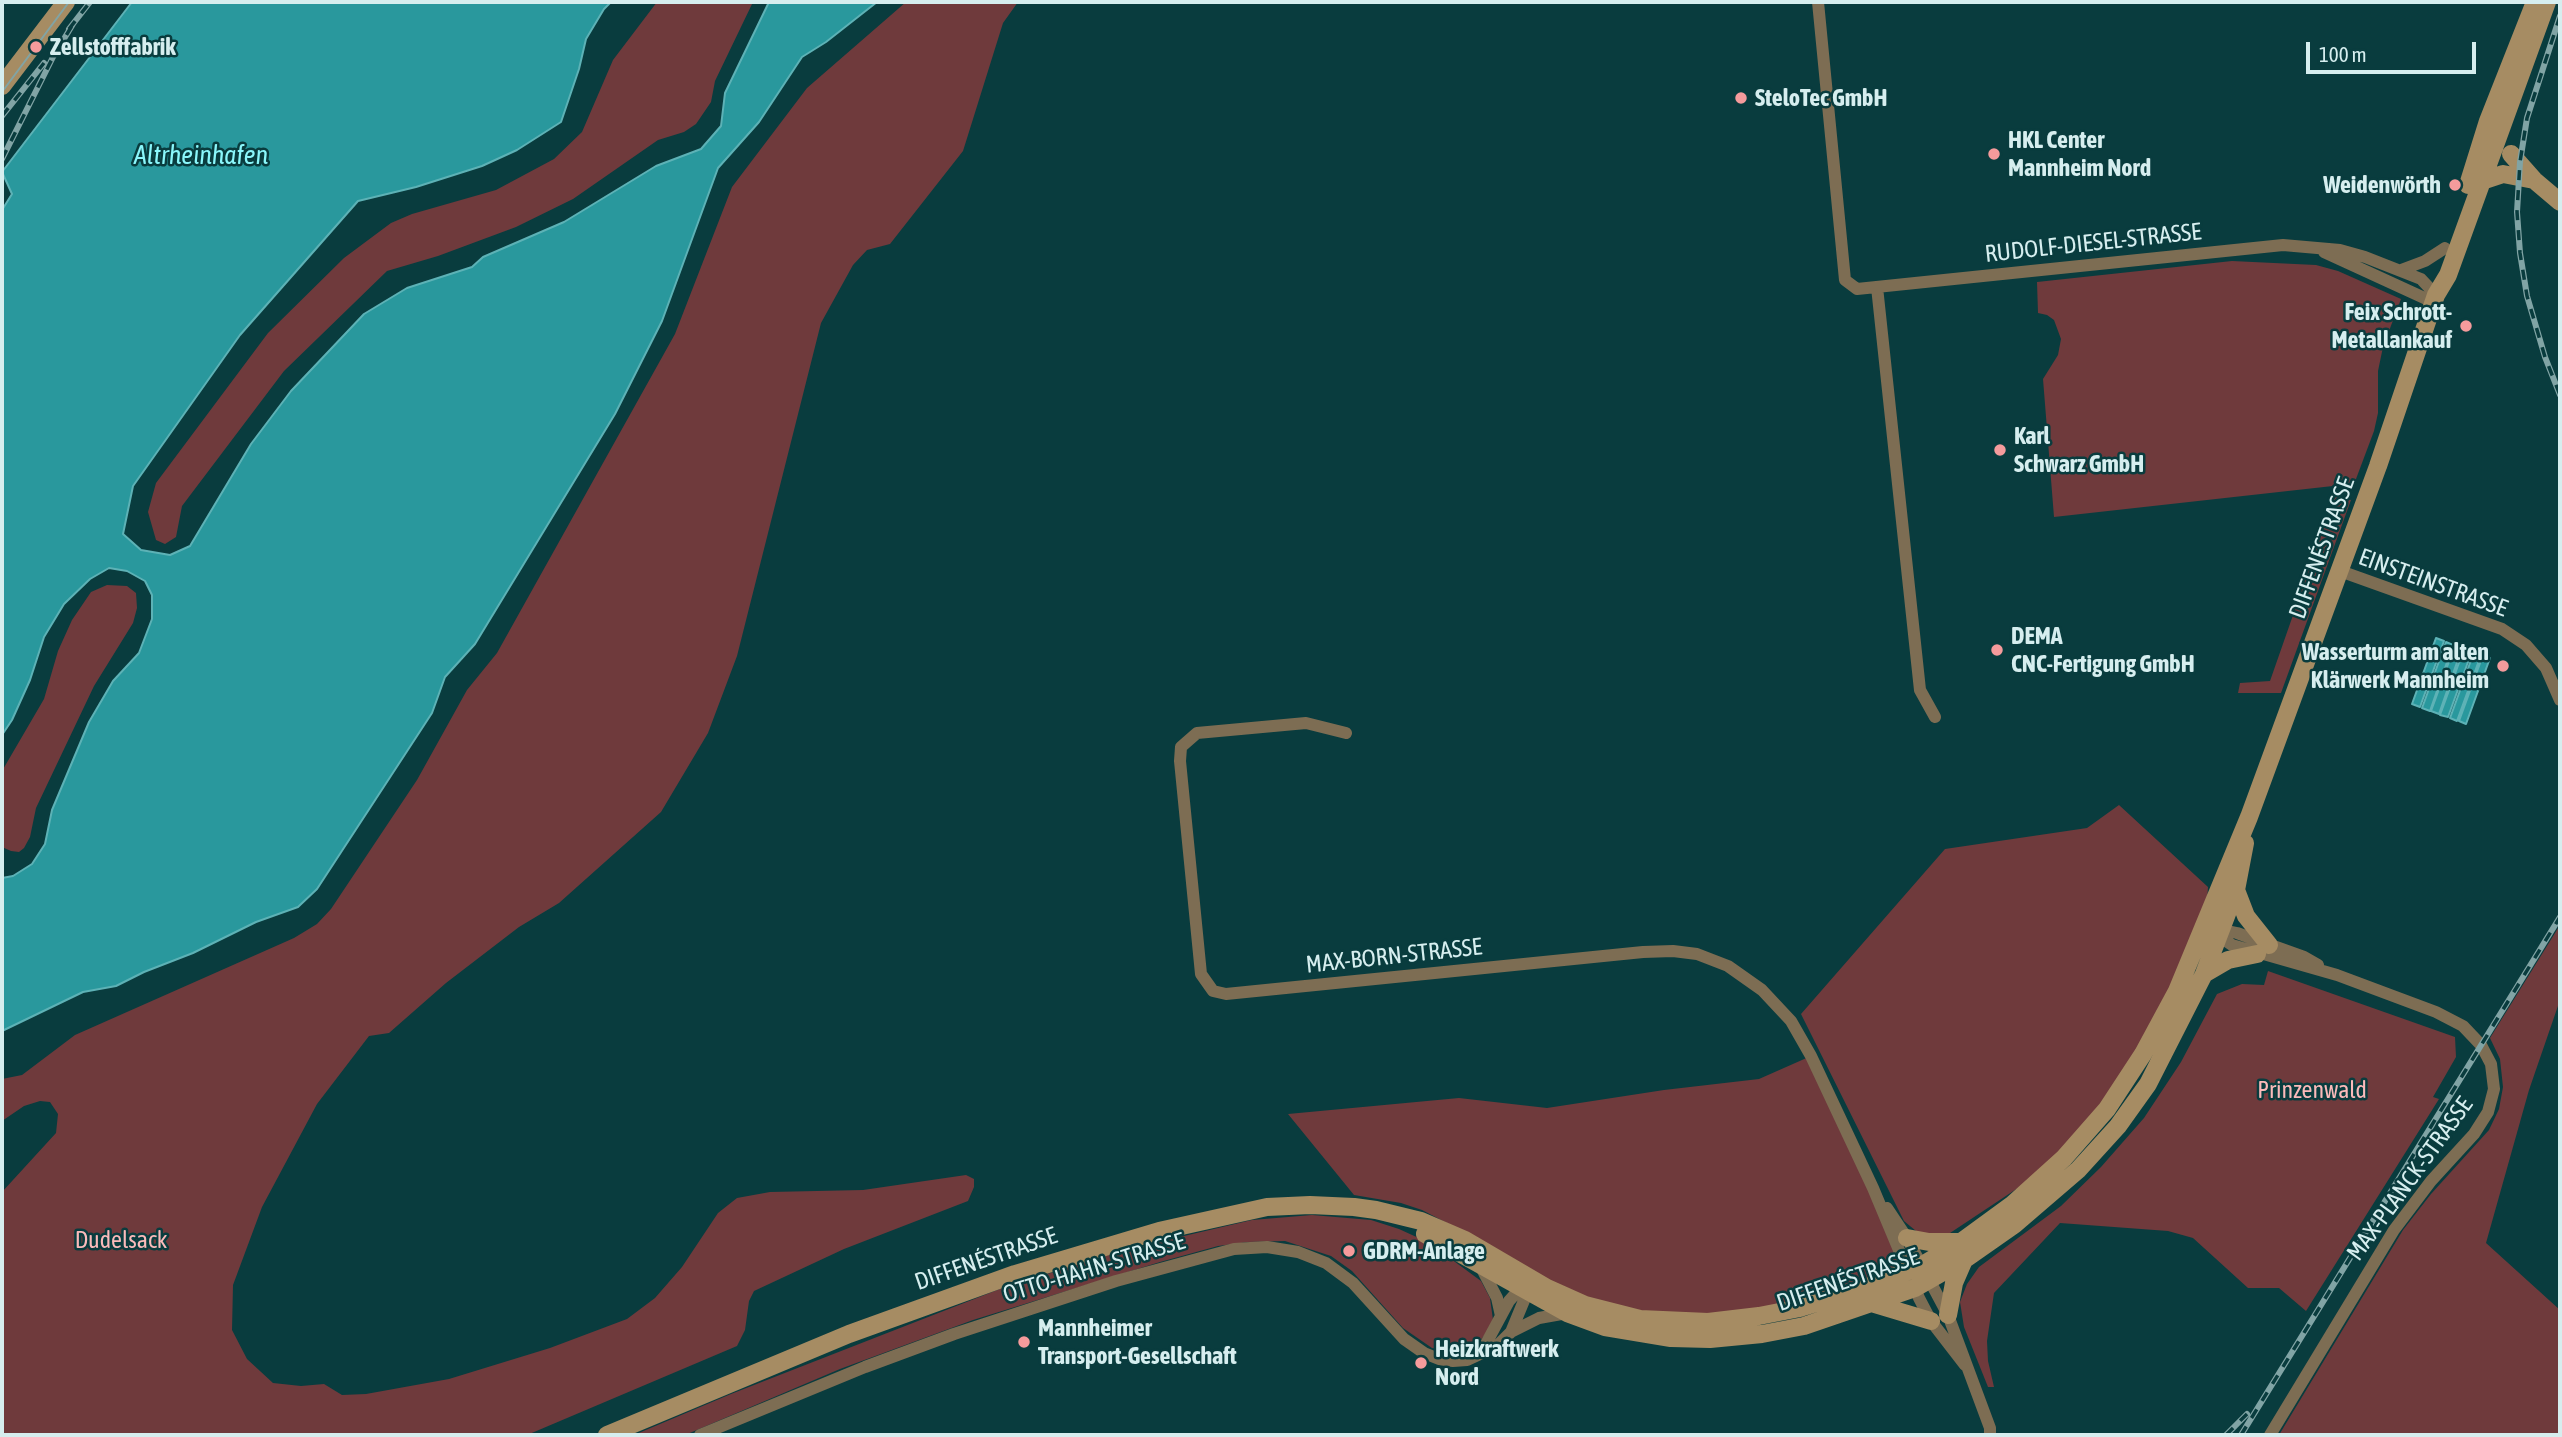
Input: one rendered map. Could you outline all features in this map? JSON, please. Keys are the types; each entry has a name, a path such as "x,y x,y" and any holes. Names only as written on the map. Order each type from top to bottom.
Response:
{"main road":[{"path":"2,86 66,2"},
{"name":"DIFFENÉSTRASSE","path":"2435,298 2436,271 2483,153 2535,2"},
{"name":"DIFFENÉSTRASSE","path":"607,1435 849,1334 1015,1274 1159,1231 1277,1206 1353,1207 1421,1221 1465,1240 1526,1287 1567,1313 1605,1327 1635,1333 1710,1339 1762,1334 1804,1326 1871,1303 2014,1225 2078,1170 2118,1126 2148,1084 2204,974 2214,931 2249,817 2340,570 2435,298 2448,275 2482,181 2483,153 2502,126 2547,2"},
{"path":"2502,126 2511,154 2534,180 2560,202"},
{"path":"2483,153 2511,154"},
{"path":"2483,153 2503,174"},
{"path":"2482,181 2503,174 2534,180"},
{"name":"DIFFENÉSTRASSE","path":"1962,1251 2064,1158 2107,1109 2143,1054 2235,890 2249,817"},
{"path":"2204,974 2228,960 2263,949 2235,890"},
{"name":"DIFFENÉSTRASSE","path":"1398,1217 1416,1230 1526,1287 1617,1314 1660,1321 1708,1322 1759,1317 1919,1276"},
{"path":"1871,1303 1939,1318 1954,1283 1962,1251 1908,1238"}],"street":[{"name":"RUDOLF-DIESEL-STRASSE","path":"1818,2 1844,280 1857,289 2283,245 2340,250 2401,270 2421,279 2435,298"},
{"name":"RUDOLF-DIESEL-STRASSE","path":"2315,248 2435,298"},
{"path":"2401,270 2425,261 2445,248"},
{"path":"1877,287 1920,690 1935,717"},
{"name":"EINSTEINSTRASSE","path":"2340,570 2502,629 2526,645 2546,668 2560,700"},
{"name":"MAX-BORN-STRASSE","path":"1346,733 1306,723 1197,733 1181,747 1180,761 1201,974 1213,991 1226,994 1643,952 1674,951 1707,957 1734,970 1762,990 1791,1021 1811,1056 1873,1188 1919,1276"},
{"name":"MAX-PLANCK-STRASSE","path":"2214,931 2237,933 2263,949 2304,957 2337,975 2436,1012 2463,1026 2481,1045 2491,1064 2494,1089 2488,1112 2481,1123 2394,1230 2270,1435"},
{"name":"MAX-BORN-STRASSE","path":"1873,1188 1908,1238 1919,1276"},
{"name":"OTTO-HAHN-STRASSE","path":"700,1435 865,1367 966,1330 1116,1281 1234,1249 1266,1247 1298,1252 1326,1263 1353,1283 1404,1339 1424,1353 1453,1362 1467,1360 1497,1346 1511,1332 1539,1318 1567,1313"},
{"path":"1479,1264 1491,1283 1501,1316"},
{"path":"1919,1276 1965,1365 1992,1433"},
{"path":"1480,1353 1501,1316 1526,1287"},
{"path":"1511,1332 1526,1287"}],"green space":[{"path":"657,2 753,2 715,81 711,102 696,124 684,132 658,140 573,199 516,227 438,256 387,271 284,371 182,506 176,537 165,544 156,540 148,512 156,483 268,333 344,258 391,223 412,214 496,190 554,159 582,132 613,60"},
{"name":"Dudelsack","path":"906,2 1018,2 1003,23 963,151 890,244 867,250 853,265 821,323 737,656 708,733 661,812 559,903 519,927 446,983 389,1033 369,1036 317,1104 262,1207 233,1285 232,1330 247,1359 273,1383 301,1386 324,1384 342,1395 366,1394 449,1379 550,1348 627,1319 655,1298 682,1267 718,1213 737,1198 770,1192 863,1190 966,1175 974,1179 974,1187 968,1201 844,1249 754,1291 749,1301 745,1330 737,1346 527,1435 2,1435 2,1192 56,1133 58,1114 50,1102 40,1101 24,1106 2,1121 2,1079 22,1075 75,1035 294,938 317,924 331,909 417,780 467,690 497,653 675,334 732,187 807,88"},
{"path":"2232,261 2316,265 2338,271 2401,299 2383,347 2378,371 2378,413 2374,431 2353,487 2333,486 2054,517 2043,379 2058,355 2061,339 2054,320 2038,313 2037,282"},
{"path":"2335,495 2351,500 2281,693 2238,693 2240,683 2270,681"},
{"path":"107,585 127,586 136,593 137,608 133,623 94,686 36,808 30,837 19,852 11,851 2,847 2,771 44,699 58,651 72,620 91,592"},
{"path":"2119,805 2208,887 2207,902 2181,967 2148,1033 2105,1101 2039,1174 1947,1235 1926,1235 1916,1231 1904,1221 1801,1014 1945,849 2087,828"},
{"path":"2560,925 2560,1000 2529,1090 2486,1243 2560,1310 2560,1435 2279,1435 2403,1230 2431,1194 2489,1130 2499,1109 2503,1087 2500,1059 2490,1038"},
{"name":"Prinzenwald","path":"2268,971 2455,1037 2456,1057 2433,1097 2439,1099 2306,1311 2279,1288 2248,1288 2193,1238 2168,1231 2060,1223 1994,1293 1987,1341 1994,1387 1988,1387 1964,1327 1960,1302 1967,1284 1979,1267 2061,1206 2101,1167 2144,1118 2181,1062 2217,994 2242,984 2264,985"},
{"path":"1811,1056 1908,1271 1833,1299 1699,1315 1642,1311 1588,1299 1551,1282 1422,1210 1401,1203 1354,1195 1288,1114 1459,1098 1547,1108 1759,1079"},
{"path":"1312,1215 1371,1220 1399,1229 1447,1251 1447,1256 1481,1281 1490,1298 1493,1320 1488,1331 1479,1342 1456,1352 1432,1348 1403,1328 1352,1271 1331,1256 1285,1241 1248,1242 1218,1246 1160,1262 973,1320 840,1369 685,1435 634,1435 731,1394 1005,1287 1115,1253 1252,1220"}],"water":[{"name":"Altrheinhafen","path":"132,2 611,2 586,39 561,122 517,150 482,166 416,187 358,201 240,335 133,486 123,534 141,550 170,555 190,546 251,444 291,391 364,314 407,288 472,267 483,257 564,222 656,166 701,149 721,126 725,93 769,2 877,2 802,57 759,122 718,168 662,321 615,414 475,644 445,677 432,713 317,889 298,907 256,922 116,986 83,992 2,1031 2,878 13,876 32,864 45,844 52,810 89,722 113,681 139,653 152,619 152,595 145,581 127,571 109,568 90,579 64,604 44,637 30,680 12,720 2,735 2,210 12,194 2,172"},
{"path":"2436,638 2444,641 2420,707 2412,704"},
{"path":"2446,642 2453,645 2430,711 2422,708"},
{"path":"2455,645 2462,648 2439,714 2431,711"},
{"path":"2464,649 2472,651 2448,717 2440,715"},
{"path":"2474,652 2481,655 2457,721 2450,718"},
{"path":"2483,655 2490,658 2466,724 2459,721"}],"tram line":[{"path":"2,92 69,2"}],"railway":[{"path":"69,29 90,2"},
{"path":"2560,16 2527,118 2520,162 2517,212 2527,296 2545,357 2560,395"},
{"path":"2,159 53,57 73,24"},
{"path":"2,116 44,63"},
{"path":"2241,1435 2560,917"},
{"path":"2226,1435 2247,1414"}],"place":[{"name":"Zellstofffabrik","path":"36,47"},
{"name":"SteloTec GmbH","path":"1741,98"},
{"name":"HKL Center Mannheim Nord","path":"1994,154"},
{"name":"Weidenwörth","path":"2455,185"},
{"name":"Feix Schrott- Metallankauf","path":"2466,326"},
{"name":"Karl Schwarz GmbH","path":"2000,450"},
{"name":"DEMA CNC-Fertigung GmbH","path":"1997,650"},
{"name":"Wasserturm am alten Klärwerk Mannheim","path":"2503,666"},
{"name":"GDRM-Anlage","path":"1349,1251"},
{"name":"Mannheimer Transport-Gesellschaft","path":"1024,1342"},
{"name":"Heizkraftwerk Nord","path":"1421,1363"}]}
